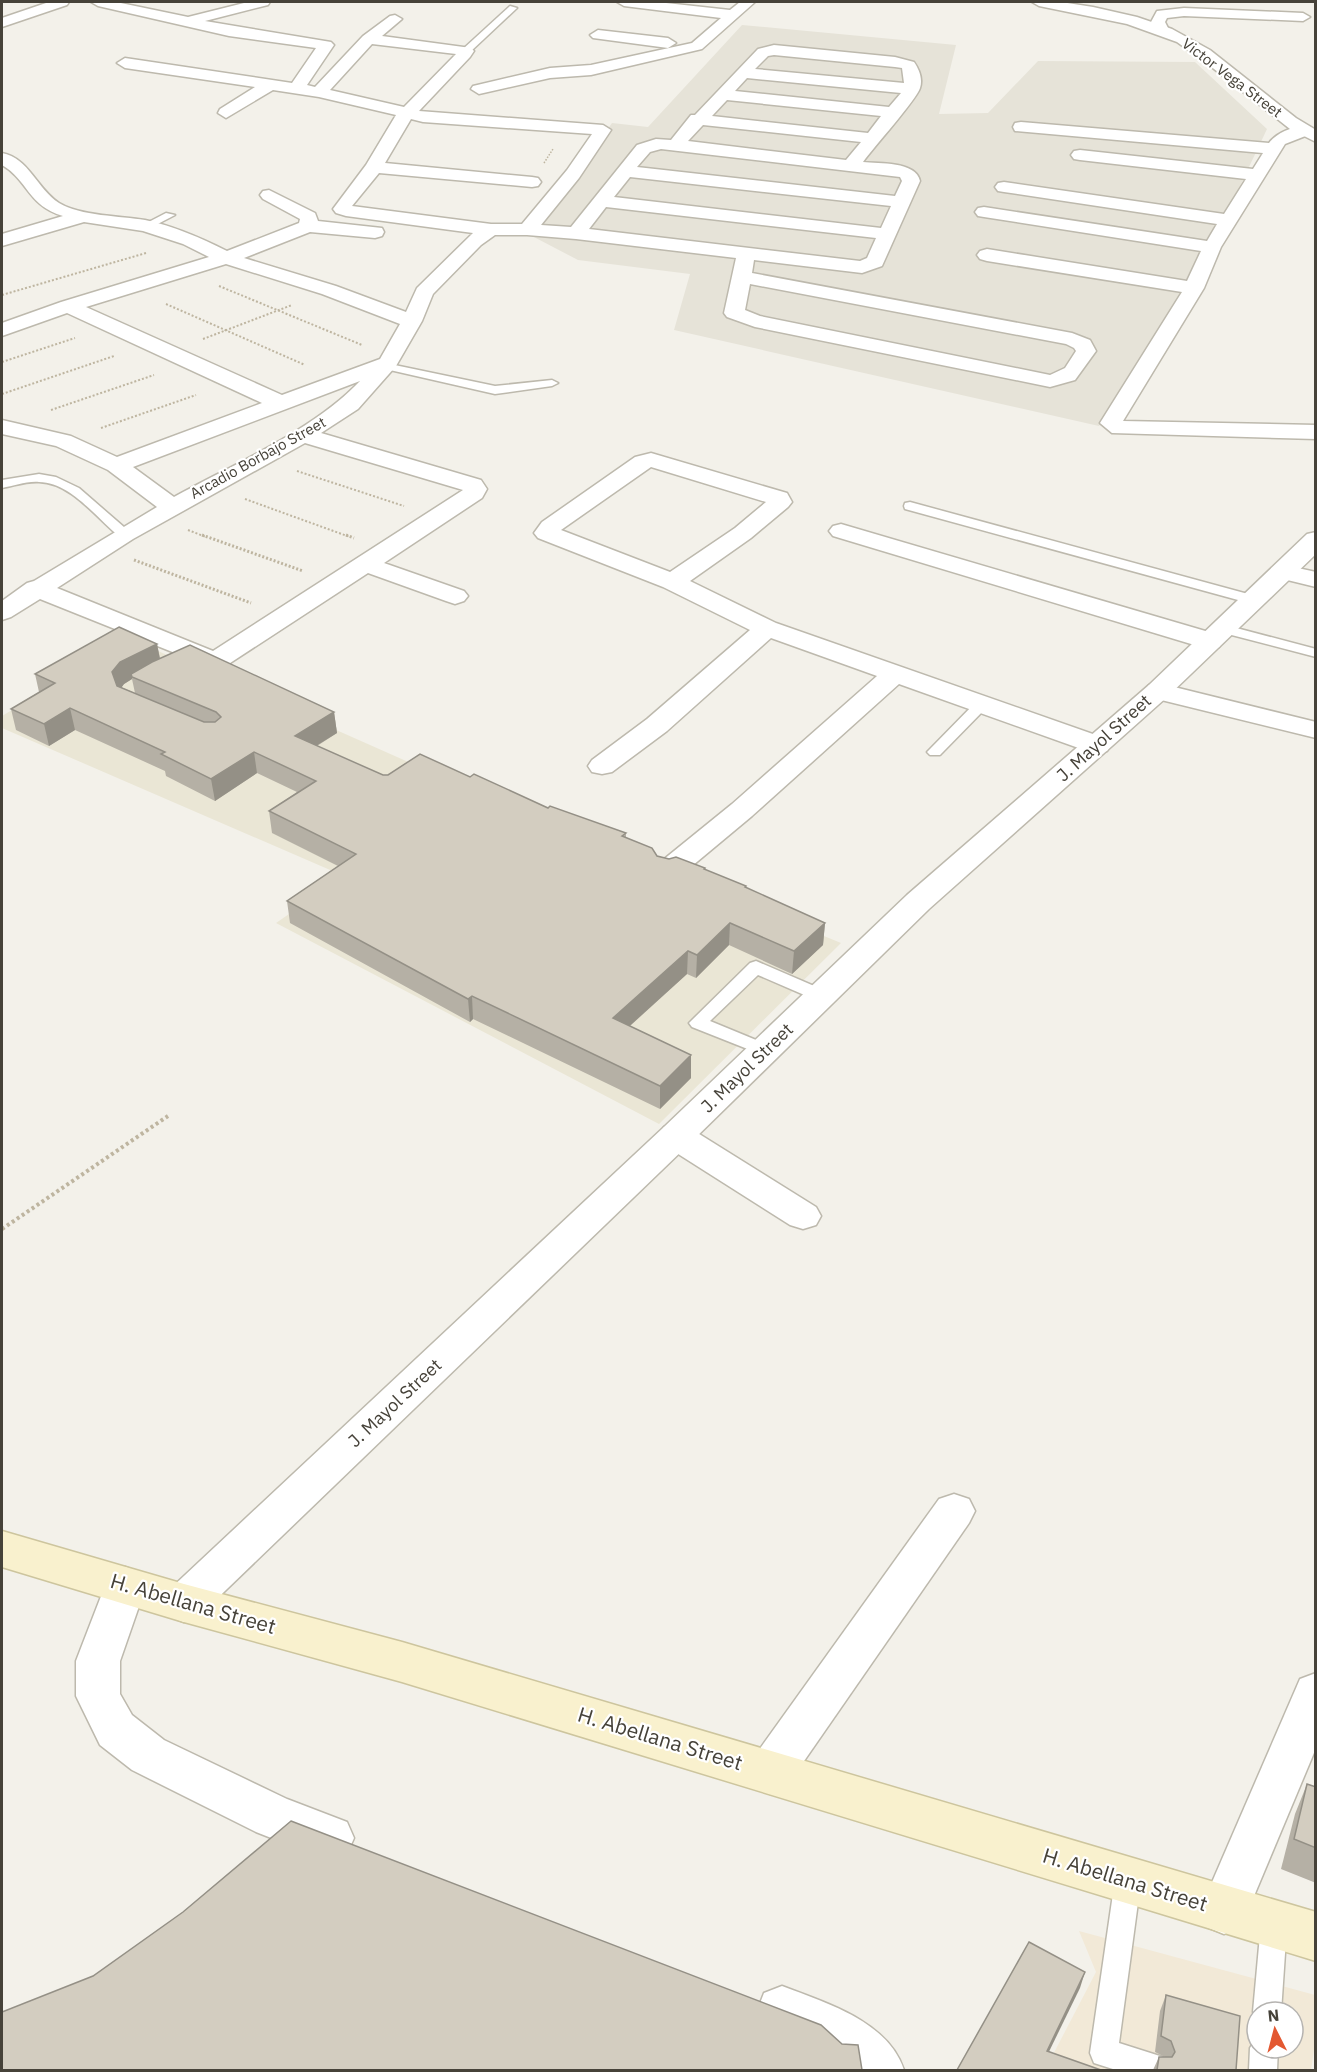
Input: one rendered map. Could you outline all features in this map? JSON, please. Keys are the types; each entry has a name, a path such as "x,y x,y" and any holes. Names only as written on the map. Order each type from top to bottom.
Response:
{"main road":[{"name":"H. Abellana Street","path":"2,1549 184,1603 402,1662 1295,1931"}],"street":[{"path":"2,23 62,2"},
{"path":"98,2 229,31 326,45 297,90"},
{"path":"183,21 263,2"},
{"path":"624,2 734,15"},
{"path":"479,88 550,73 591,70 697,46 748,2"},
{"name":"Victor Vega Street","path":"1039,2 1161,30 1191,45 1309,134"},
{"path":"1161,30 1158,22 1162,14 1184,12 1303,17"},
{"path":"319,92 368,39 396,19"},
{"path":"696,28 718,30"},
{"path":"598,35 697,46"},
{"path":"368,39 465,51 465,54 400,121 374,167 342,209 483,236"},
{"path":"675,145 752,61 767,50 871,59 908,65 912,72 912,89 851,165"},
{"path":"125,63 319,92 408,114 603,130 573,174 550,231"},
{"path":"743,73 912,89"},
{"path":"226,113 268,86"},
{"path":"721,94 895,113"},
{"path":"697,119 871,138"},
{"path":"1021,127 1275,149"},
{"path":"1309,134 1279,141 1212,247 1194,288 1111,423 1114,427 1316,432"},
{"path":"2,330 68,306 226,258 308,226 483,236 550,231 862,267 875,262 881,243 888,234 911,181 910,176 905,172 675,145 645,146 601,201 550,231"},
{"path":"1080,155 1259,175"},
{"path":"6,164 54,208 83,216 146,226 190,240 226,258 329,290 412,321"},
{"path":"374,167 532,182"},
{"path":"624,171 902,202"},
{"path":"1004,187 1229,220"},
{"path":"269,195 309,217 308,226"},
{"path":"601,201 888,234"},
{"path":"984,212 1212,247"},
{"path":"2,240 83,216"},
{"name":"Arcadio Borbajo Street","path":"4,607 162,512 303,435 350,404 388,362 412,321 424,292 483,236"},
{"path":"742,277 1072,339 1083,344 1086,351 1072,374 1063,380 1050,381 754,321 734,313 746,254"},
{"path":"987,255 1194,288"},
{"path":"68,306 281,402"},
{"path":"116,465 388,362"},
{"path":"2,427 63,441 116,465 162,512"},
{"path":"36,588 194,659 215,661 474,493 473,485 303,435"},
{"path":"672,582 743,534 780,502 779,498 651,460 643,462 559,520 546,533 672,582 767,628 1097,745"},
{"path":"841,531 1218,635"},
{"name":"J. Mayol Street","path":"184,1603 676,1136 918,902 1158,691 1316,539"},
{"path":"365,564 455,596"},
{"path":"1284,572 1316,580"},
{"path":"602,766 657,725 767,628"},
{"path":"669,870 742,810 896,673"},
{"path":"1158,691 1316,730"},
{"path":"676,1136 803,1216"},
{"path":"770,1772 954,1511"},
{"path":"125,1586 98,1661 98,1696 116,1730 148,1755 262,1811 372,1854"},
{"path":"1224,1910 1316,1693"},
{"path":"748,1998 836,2032 878,2070"}],"lane":[{"path":"465,51 513,8"},
{"path":"146,226 170,215"},
{"path":"388,362 495,390 552,383"},
{"path":"2,484 38,478 61,482 125,534"},
{"path":"910,506 1254,600"},
{"path":"1218,635 1316,652"},
{"path":"935,752 982,704"},
{"path":"765,1050 698,1023 756,967 822,996"},
{"path":"1128,1880 1104,2053 1153,2067"},
{"path":"1271,2000 1295,1931"}],"path":[{"path":"2,295 190,240"},
{"path":"182,271 278,310 388,362"},
{"path":"130,287 224,331 340,380"},
{"path":"170,352 329,290"},
{"path":"2,362 112,326"},
{"path":"2,394 151,344"},
{"path":"2,427 192,362"},
{"path":"63,441 234,381"},
{"path":"259,459 438,517"},
{"path":"208,486 386,549"},
{"path":"162,512 335,582"},
{"path":"103,548 284,615"},
{"path":"2,1229 168,1116"}],"shaded area":[{"path":"742,25 956,45 939,114 988,113 1038,61 1195,62 1267,129 1231,205 1163,329 1099,426 674,330 690,274 578,260 532,236 612,123 648,127"},
{"path":"131,639 485,796 841,943 659,1124 276,923 344,876 2,728 2,716"},
{"path":"1079,1931 1315,1995 1316,2036 1311,2070 1045,2070 1096,1972"}],"building":[{"path":"119,627 157,644 120,662 112,672 117,686 204,722 215,722 221,717 216,712 132,677 131,674 190,645 334,712 295,736 383,775 388,775 420,754 470,777 474,774 548,808 550,806 626,833 622,836 652,848 657,856 669,859 676,857 705,868 825,923 794,951 730,923 697,955 688,951 613,1018 691,1055 660,1086 472,996 468,999 287,901 356,854 269,811 316,781 254,752 211,779 161,754 165,752 70,708 44,724 11,709 55,683 35,674"},
{"path":"1307,1784 1316,1787 1316,1848 1294,1839"},
{"path":"291,1821 821,2025 842,2044 858,2045 862,2070 2,2070 2,2012 93,1976 183,1912"},
{"path":"1029,1942 1085,1972 1047,2051 1101,2070 957,2070"},
{"path":"1166,1995 1240,2016 1236,2070 1157,2070 1159,2057 1172,2057 1175,2052 1171,2041 1161,2036"}]}
